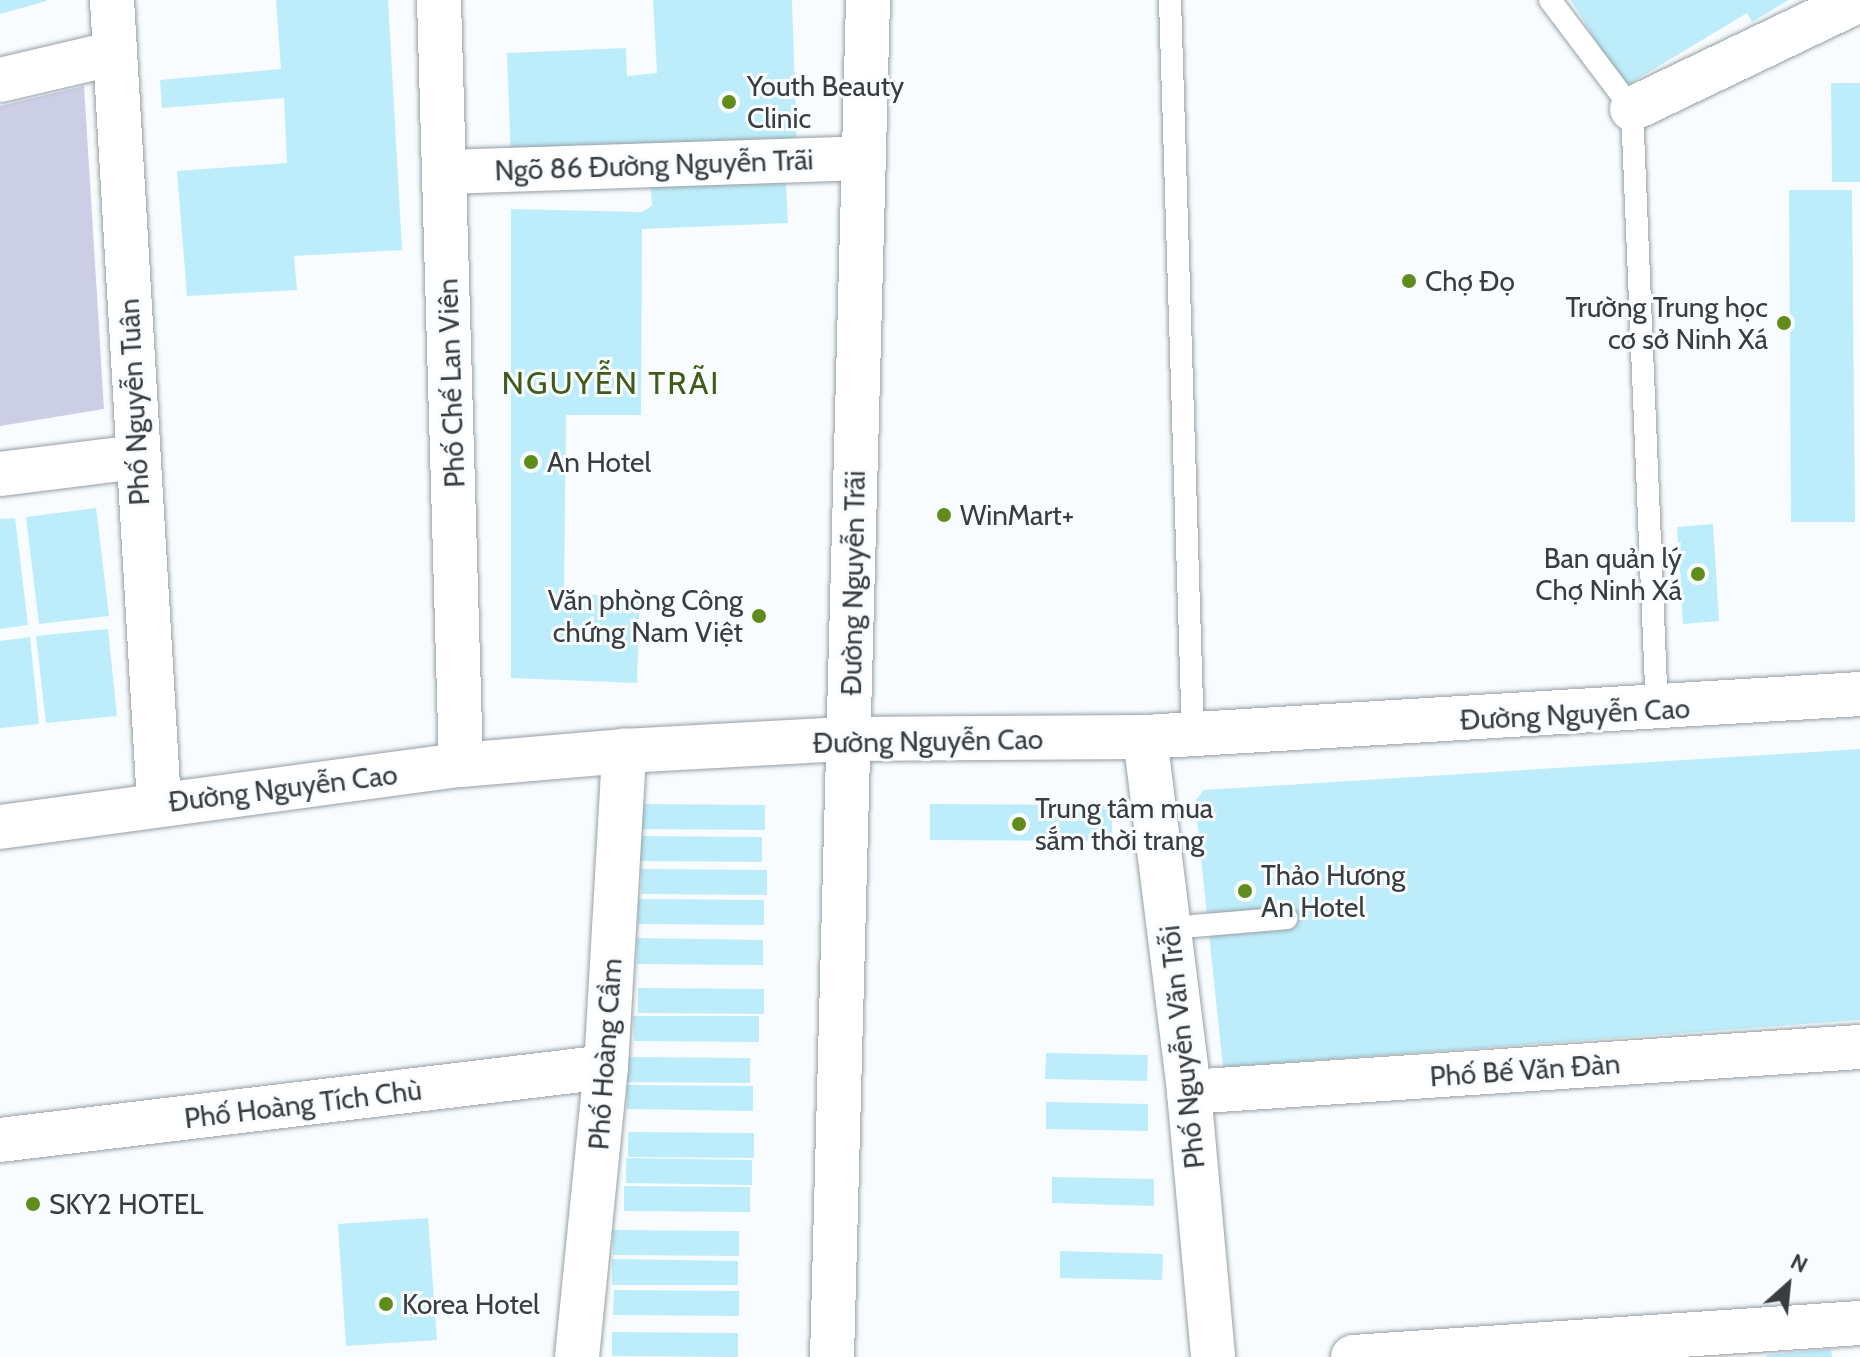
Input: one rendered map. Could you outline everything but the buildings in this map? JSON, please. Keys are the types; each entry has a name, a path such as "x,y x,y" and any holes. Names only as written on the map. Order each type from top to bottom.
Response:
{"street":[{"name":"Phố Nguyễn Tuân","path":"112,0 159,804"},
{"name":"Phố Chế Lan Viên","path":"439,0 461,765"},
{"name":"Đường Nguyễn Trãi","path":"832,1357 868,0"},
{"path":"1632,109 1860,0"},
{"path":"0,80 115,53"},
{"name":"Ngõ 86 Đường Nguyễn Trãi","path":"445,172 864,158"},
{"path":"0,474 137,457"},
{"name":"Đường Nguyễn Cao","path":"0,827 461,765 624,751 849,739 1193,735 1657,710 1860,694"},
{"name":"Phố Nguyễn Văn Trỗi","path":"1145,737 1189,1092 1213,1357"},
{"name":"Phố Hoàng Cầm","path":"577,1357 606,1067 624,751"},
{"name":"Phố Bế Văn Đàn","path":"1189,1092 1860,1047"},
{"name":"Phố Hoàng Tích Chù","path":"0,1140 606,1067"},
{"path":"1353,1357 1860,1323"}],"lane":[{"path":"1170,0 1193,735"},
{"path":"1550,0 1632,109 1657,710"},
{"path":"1169,928 1287,918"}],"shaded area":[{"path":"84,86 104,409 0,426 0,106"}],"place":[{"name":"Youth Beauty Clinic","path":"729,102"},
{"name":"Chợ Đọ","path":"1409,281"},
{"name":"Trường Trung học cơ sở Ninh Xá","path":"1784,323"},
{"name":"An Hotel","path":"531,462"},
{"name":"WinMart+","path":"944,515"},
{"name":"Ban quản lý Chợ Ninh Xá","path":"1698,574"},
{"name":"Văn phòng Công chứng Nam Việt","path":"759,616"},
{"name":"Trung tâm mua sắm thời trang","path":"1019,824"},
{"name":"Thảo Hương An Hotel","path":"1245,891"},
{"name":"SKY2 HOTEL","path":"33,1204"},
{"name":"Korea Hotel","path":"386,1304"}],"district":[{"name":"NGUYỄN TRÃI","path":"611,383"}]}
